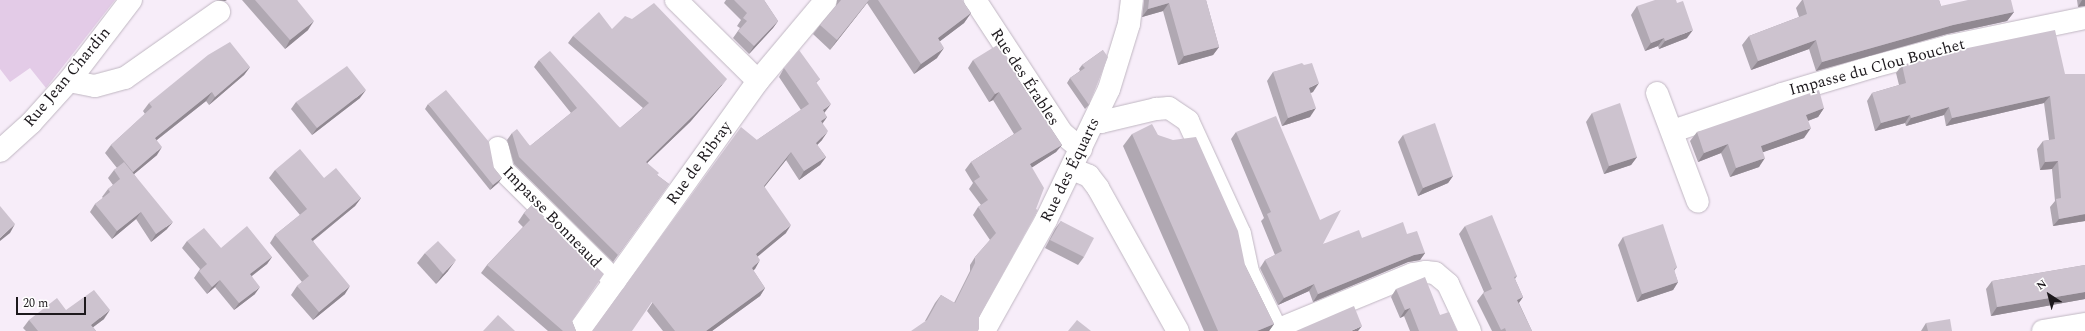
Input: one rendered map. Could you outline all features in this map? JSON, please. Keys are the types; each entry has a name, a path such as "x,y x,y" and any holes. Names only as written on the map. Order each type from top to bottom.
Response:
{"street":[{"name":"Rue Jean Chardin","path":"0,151 31,123 69,81 131,0"},
{"path":"676,0 758,81"},
{"name":"Rue de Ribray","path":"579,331 758,81 826,0"},
{"name":"Rue des Érables","path":"975,0 1062,133 1081,149"},
{"name":"Rue des Équarts","path":"984,331 1072,169 1094,121 1118,65 1129,24 1132,0"},
{"path":"69,81 95,86 126,78 219,12"},
{"name":"Impasse du Clou Bouchet","path":"1673,131 1782,94 1872,67 1950,46 2085,18"},
{"path":"1657,93 1673,131 1698,202"},
{"path":"1094,121 1101,122 1156,109 1169,108 1188,121 1240,234 1248,272 1277,331 1413,274 1426,272 1435,273 1448,284 1470,331"},
{"name":"Impasse Bonneaud","path":"498,148 503,170 614,281"},
{"path":"1072,169 1089,176 1098,188 1178,331"},
{"path":"2043,331 2085,324"}],"shaded area":[{"path":"0,0 115,0 46,88 30,68 10,82 0,69"}],"building":[{"path":"255,0 297,0 314,21 290,40"},
{"path":"734,0 764,0 778,21 754,46 738,31 747,21 743,18 747,13"},
{"path":"841,0 869,0 837,40 820,25"},
{"path":"878,0 962,0 971,13 938,38 944,48 921,64"},
{"path":"1149,0 1206,0 1219,47 1184,56 1169,3 1148,9"},
{"path":"1655,0 1676,0 1677,3 1683,1 1693,30 1665,41 1664,38 1651,43 1637,6"},
{"path":"1803,0 1939,0 1941,6 1968,0 2011,0 2014,12 1953,25 1822,62 1816,40 1758,61 1749,36 1807,14"},
{"path":"654,3 727,79 694,115 646,162 659,173 657,175 669,184 618,255 519,157 512,133 517,129 530,146 577,108 539,60 550,51 620,128 649,103 573,36 599,12 612,29 625,16 632,19"},
{"path":"2055,30 2065,74 2085,74 2085,214 2059,219 2056,199 2061,198 2058,161 2045,162 2043,141 2055,139 2050,96 1952,118 1949,107 1911,118 1910,115 1881,123 1872,93 1906,83 1902,65 1958,50"},
{"path":"230,42 250,67 215,97 212,92 155,138 162,147 133,172 111,145 152,107 149,103 208,55"},
{"path":"999,44 1020,78 1018,79 1062,145 1030,164 1044,188 1036,209 1038,210 979,317 978,331 911,331 927,320 941,295 955,303 975,263 975,257 996,233 978,207 988,200 974,181 980,177 971,162 1022,129 999,92 995,94 973,60"},
{"path":"799,50 820,79 816,82 831,104 823,110 827,117 821,121 828,131 816,143 826,157 804,171 791,152 764,186 791,225 756,254 760,260 752,268 765,288 706,331 675,331 652,302 632,331 592,331 741,127 757,140 809,104 784,68"},
{"path":"1103,50 1108,57 1089,105 1070,78 1085,68 1082,65"},
{"path":"1302,63 1304,65 1312,63 1319,83 1309,88 1316,108 1288,118 1273,72"},
{"path":"347,66 366,90 317,128 296,102"},
{"path":"446,90 489,142 494,168 502,178 493,185 428,104"},
{"path":"1819,90 1824,108 1806,115 1811,128 1761,146 1765,158 1736,168 1728,144 1704,153 1697,132"},
{"path":"1620,103 1637,157 1609,166 1592,113"},
{"path":"1276,116 1320,220 1341,210 1323,244 1359,230 1362,238 1403,222 1407,234 1417,231 1425,253 1414,255 1318,294 1314,284 1284,298 1265,260 1282,251 1267,214 1271,212 1236,132"},
{"path":"1435,123 1453,176 1423,188 1403,135"},
{"path":"1152,124 1158,135 1173,140 1196,137 1238,231 1245,265 1274,324 1257,331 1218,331 1132,134"},
{"path":"300,149 324,178 336,168 361,198 311,239 350,286 319,312 297,286 309,276 275,235 307,209 275,170"},
{"path":"124,162 173,222 156,234 141,212 117,231 95,204 110,192 108,189 120,179 114,170"},
{"path":"532,205 604,274 572,321 576,331 563,331 487,265 530,220 524,213"},
{"path":"0,206 15,224 0,238"},
{"path":"1492,215 1517,276 1514,277 1523,297 1517,300 1532,331 1506,331 1505,328 1501,330 1483,293 1492,289 1465,226"},
{"path":"1061,221 1094,238 1084,257 1050,240"},
{"path":"1663,224 1677,267 1674,269 1678,282 1642,294 1623,237"},
{"path":"247,226 272,257 250,274 260,287 239,303 220,280 212,287 199,271 207,264 187,241 204,228 221,248"},
{"path":"438,241 456,260 443,274 425,253"},
{"path":"2085,265 2085,292 1997,307 1992,281"},
{"path":"1425,277 1440,315 1449,312 1457,331 1419,331 1410,308 1405,310 1396,289"},
{"path":"94,290 110,310 91,325 96,331 38,331 29,320 57,298 66,310"},
{"path":"1354,306 1362,326 1351,331 1296,331"},
{"path":"498,315 515,331 483,331"},
{"path":"1950,319 1952,331 1928,331 1926,323"},
{"path":"1077,320 1091,331 1068,331"}]}
